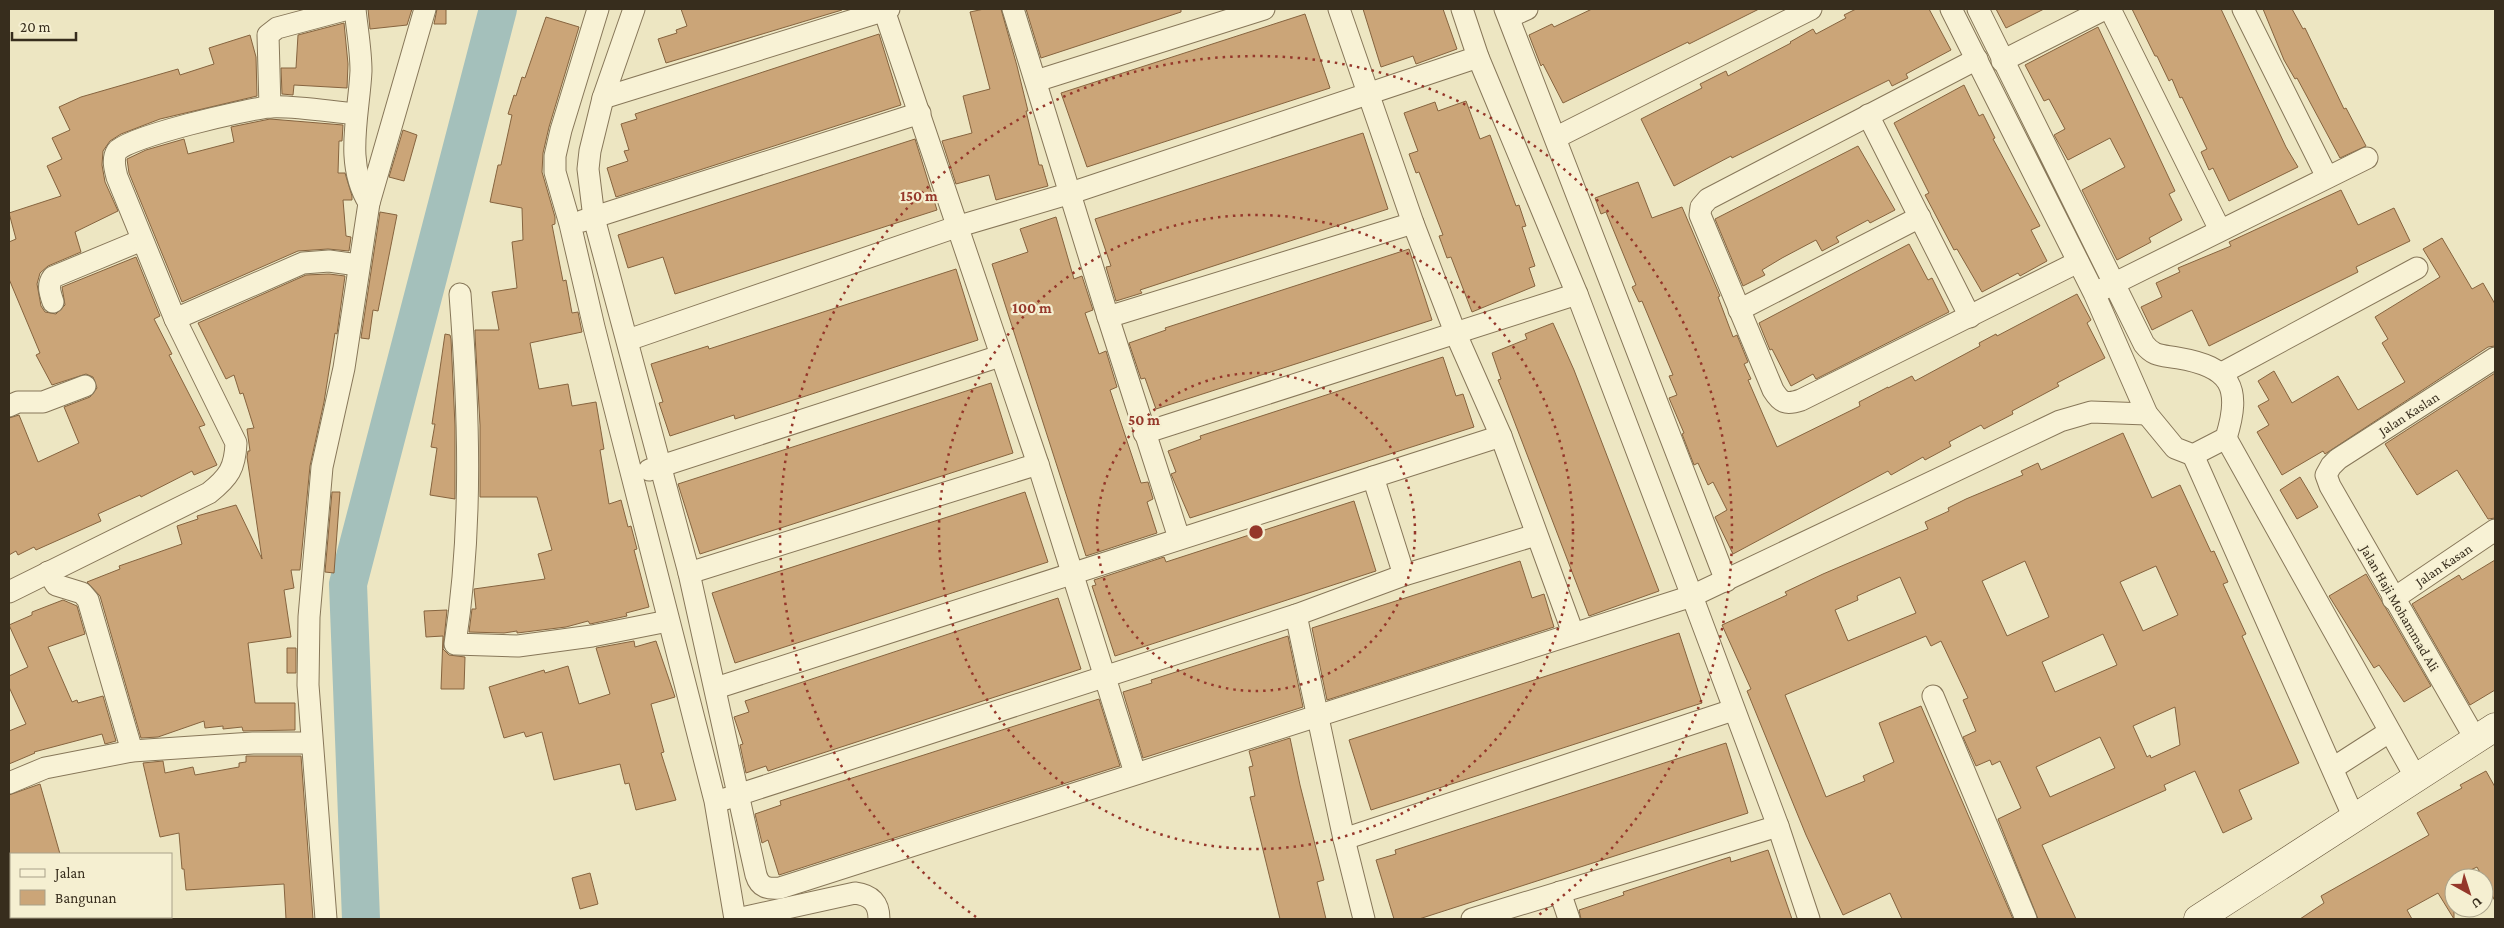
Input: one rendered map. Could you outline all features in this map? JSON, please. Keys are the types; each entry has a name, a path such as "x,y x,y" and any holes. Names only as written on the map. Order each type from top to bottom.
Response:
{"street":[{"path":"270,107 268,35 277,28 348,9"},
{"path":"355,9 361,70 356,114 356,171 359,185 369,203"},
{"path":"326,919 310,743 308,685 309,617 322,467 344,368 358,265 369,203 425,9"},
{"path":"598,9 555,156 555,172 570,224 594,327 715,801 736,919 854,893 866,895 875,902 879,909 879,919"},
{"path":"634,9 602,98 588,162 594,218 662,465 689,574 716,688 756,876 758,883 767,889 780,888 1692,596 2060,421 2091,412 2147,414"},
{"path":"602,98 886,9 956,227 1038,464 1135,773"},
{"path":"1013,9 1144,433 1179,538"},
{"path":"1036,81 1264,9"},
{"path":"1339,9 1413,223 1455,332 1501,436 1536,535 1574,633"},
{"path":"1462,9 1478,57 1577,294 1778,826 1809,919"},
{"path":"1557,138 1811,9"},
{"path":"1951,9 2078,262 2104,288 2154,355 2200,362 2222,373 2231,388 2234,402 2233,416 2226,438 2193,455"},
{"path":"1978,9 2104,288 2147,414 2175,448 2193,455 2354,818"},
{"path":"2002,61 2105,9"},
{"path":"2110,9 2220,230"},
{"path":"2244,9 2327,177"},
{"path":"1514,12 1557,138 1726,581"},
{"path":"628,340 956,227 1071,193 1478,57"},
{"path":"1977,59 1708,199 1701,207 1700,215 1773,390 1780,400 1788,404 1801,400 2078,262"},
{"path":"10,589 209,493 226,480 235,460 236,443 175,319 114,168 114,157 121,147 204,121 270,107 356,114"},
{"path":"570,224 594,218 920,112"},
{"path":"1868,115 1970,317"},
{"path":"2104,288 2366,158"},
{"path":"1739,310 1920,218"},
{"path":"1108,317 1413,223"},
{"path":"53,302 50,287 53,277 142,240"},
{"path":"175,319 303,263 329,261 358,265"},
{"path":"2222,373 2417,268"},
{"path":"460,294 467,389 469,463 462,602 455,644 518,646 592,636 668,621"},
{"path":"1144,433 1577,294"},
{"path":"633,477 662,465 1000,356"},
{"name":"Jalan Kaslan","path":"2326,475 2331,466 2338,460 2495,358"},
{"path":"9,406 18,402 43,402 85,386"},
{"path":"716,688 1501,436"},
{"path":"2226,438 2416,778"},
{"path":"689,574 1038,464"},
{"name":"Jalan Haji Mohammad Ali","path":"2326,475 2330,486 2393,600 2486,734"},
{"path":"1373,477 1404,576"},
{"name":"Jalan Kasan","path":"2393,600 2495,530"},
{"path":"715,801 738,796 1296,615 1404,576 1536,535"},
{"path":"48,572 56,585 82,593 88,600 132,751"},
{"path":"1296,615 1344,839 1364,919"},
{"path":"1933,696 2026,919"},
{"path":"1344,839 1733,710"},
{"path":"2333,768 2389,732"},
{"path":"2198,919 2486,734"},
{"path":"9,783 45,768 132,751 252,742 310,743"},
{"path":"1472,919 1778,826"},
{"path":"1560,892 1568,919"}],"building":[{"path":"368,9 412,9 407,25 370,29"},
{"path":"437,9 446,9 446,24 434,24"},
{"path":"681,9 842,10 666,63 658,39 677,33 676,30 687,26"},
{"path":"984,9 1001,9 1028,111 1026,111 1039,165 1042,165 1048,186 996,200 989,175 956,184 942,141 972,133 963,96 990,89 970,12"},
{"path":"1026,9 1181,9 1181,12 1041,58"},
{"path":"1363,9 1443,9 1457,49 1416,64 1413,56 1381,67"},
{"path":"1592,9 1759,9 1563,103 1543,64 1541,66 1529,35 1552,24 1554,27"},
{"path":"1856,9 1929,9 1951,50 1906,74 1908,78 1892,86 1889,80 1732,158 1731,156 1674,186 1641,119 1702,88 1700,84 1726,71 1728,76 1791,43 1813,29 1816,34 1846,18 1844,15"},
{"path":"1996,9 2044,9 2006,28"},
{"path":"2132,9 2221,9 2286,147 2298,167 2229,201 2213,168 2209,170 2201,152 2207,149 2182,97 2180,98 2172,79 2169,81"},
{"path":"2263,9 2292,9 2303,29 2305,28 2344,109 2346,108 2366,146 2340,158 2297,78 2295,79 2284,60"},
{"path":"1305,14 1330,88 1087,167 1061,93"},
{"path":"546,17 579,27 549,127 543,153 542,172 555,217 555,224 552,225 563,281 566,280 572,313 578,312 582,332 530,343 539,389 568,384 572,406 596,402 604,449 600,450 609,504 621,500 628,527 631,526 637,549 634,550 649,607 626,613 627,616 590,624 588,621 566,627 517,633 517,631 504,633 469,632 472,609 476,609 474,589 545,579 538,554 552,550 537,497 480,497 480,425 475,335 475,330 499,330 492,292 517,288 512,242 523,240 522,208 490,202 498,165 501,165 512,115 508,114 522,77 525,78"},
{"path":"344,23 348,64 347,88 294,85 293,95 282,94 281,68 296,68 298,35"},
{"path":"2098,27 2175,191 2169,194 2182,220 2149,238 2151,242 2117,260 2082,190 2125,167 2110,138 2068,160 2054,135 2065,129 2049,99 2044,101 2025,65"},
{"path":"879,34 901,105 616,197 607,168 628,161 624,151 629,150 621,124 637,119 635,114"},
{"path":"250,35 256,57 257,96 160,119 121,134 110,141 103,151 102,165 105,182 118,211 75,232 81,252 48,266 40,273 37,284 41,306 45,312 56,314 65,305 62,287 136,257 160,316 154,319 172,354 169,355 205,425 199,427 217,465 194,475 192,471 141,497 140,495 98,514 101,521 36,550 34,547 18,555 16,551 9,555 9,418 19,415 38,462 79,443 64,407 90,397 97,388 93,377 86,374 52,385 36,355 40,353 9,279 9,242 16,239 9,213 61,196 47,166 62,159 52,138 70,130 59,107 81,97 178,69 180,75 214,64 209,48"},
{"path":"1964,85 1979,116 1983,114 1995,138 1993,139 2040,226 2031,230 2047,261 2020,276 2018,273 1982,292 1957,249 1954,250 1925,195 1929,193 1894,123"},
{"path":"1466,101 1480,139 1490,135 1516,206 1519,205 1526,226 1522,227 1535,266 1529,268 1535,286 1472,312 1451,257 1447,258 1439,236 1443,235 1419,172 1416,173 1409,154 1418,151 1404,113 1435,102 1438,111"},
{"path":"270,119 343,125 342,141 339,141 338,173 345,173 352,196 352,200 343,200 346,236 351,237 349,251 328,249 298,251 182,302 129,173 127,159 146,150 184,139 188,154 234,142 231,127"},
{"path":"403,130 417,135 404,181 389,177"},
{"path":"1363,133 1388,209 1140,290 1142,293 1116,301 1106,267 1111,266 1095,219"},
{"path":"915,139 937,210 675,294 663,257 628,268 618,235"},
{"path":"1858,146 1895,210 1870,223 1868,220 1836,237 1839,242 1822,251 1816,240 1762,270 1765,275 1743,286 1715,219"},
{"path":"1638,182 1652,218 1682,207 1720,296 1718,297 1733,337 1737,335 1748,362 1744,364 1751,379 1748,380 1777,447 1860,406 1859,402 1888,387 1912,376 1915,381 1980,346 1979,343 1996,334 1997,336 2077,294 2091,320 2087,323 2105,358 2057,383 2059,386 2012,411 2013,414 1984,429 1981,425 1949,442 1951,446 1925,460 1923,457 1891,475 1888,471 1733,554 1715,517 1727,510 1713,482 1708,485 1698,463 1694,465 1682,434 1684,433 1669,398 1677,395 1669,376 1673,375 1642,301 1639,302 1632,287 1636,285 1606,212 1601,214 1595,198"},
{"path":"2341,190 2358,225 2394,208 2410,241 2356,267 2358,272 2209,346 2192,310 2152,330 2141,307 2162,297 2156,283 2180,272 2178,268 2231,246 2229,242"},
{"path":"380,212 397,215 378,311 373,310 369,339 361,338"},
{"path":"1056,217 1074,279 1082,276 1093,310 1085,313 1099,354 1106,351 1117,387 1110,390 1141,483 1148,482 1153,499 1147,502 1157,533 1086,556 992,264 1028,252 1020,229"},
{"path":"2442,238 2472,289 2483,283 2495,304 2495,346 2488,347 2325,454 2323,451 2282,475 2257,432 2269,425 2258,406 2269,400 2258,381 2274,371 2292,403 2338,376 2358,410 2405,382 2382,343 2388,339 2375,317 2440,277 2423,249"},
{"path":"1909,244 1928,280 1932,278 1949,312 1816,379 1813,374 1791,386 1772,349 1770,350 1759,323"},
{"path":"1409,249 1432,320 1156,409 1145,378 1141,379 1129,343 1166,330 1165,328"},
{"path":"956,269 978,340 735,419 734,415 670,436 659,403 663,402 651,364 708,346 709,349"},
{"path":"329,274 345,276 337,334 335,333 324,402 310,466 300,570 291,570 294,588 284,590 291,637 248,643 255,703 295,703 295,730 243,731 242,727 223,729 223,726 205,728 204,721 158,737 141,738 100,596 87,582 120,569 119,566 182,544 177,526 198,519 197,516 236,505 262,559 247,457 248,451 250,451 247,429 254,428 243,393 240,394 234,375 226,379 198,323 306,275"},
{"path":"1553,323 1574,370 1659,591 1589,616 1498,380 1501,379 1492,353 1527,339 1525,334"},
{"path":"445,334 450,335 451,339 455,426 455,499 430,495 437,448 431,447 435,424 432,424"},
{"path":"1443,357 1456,396 1463,394 1474,427 1190,518 1171,474 1176,472 1168,451 1201,439 1200,436"},
{"path":"2495,373 2495,518 2488,519 2457,470 2417,495 2385,444"},
{"path":"991,383 1013,453 700,554 678,484"},
{"path":"2123,433 2152,498 2180,485 2211,552 2214,551 2228,582 2223,584 2246,634 2242,636 2299,763 2239,790 2252,819 2223,833 2195,771 2164,785 2166,790 2042,845 2076,919 2038,919 1998,819 2021,808 2000,761 1992,765 1990,760 1976,766 1963,737 1976,731 1963,700 1968,698 1941,641 1931,646 1926,636 1785,695 1826,797 1865,781 1863,776 1894,762 1879,723 1921,706 2013,919 1902,919 1890,893 1843,915 1806,835 1747,691 1751,689 1722,625 1787,595 1785,592 1823,574 1928,529 1925,522 1949,511 1948,508 1966,499 2023,475 2021,471 2038,463 2041,470","holes":["2025,561 2049,617 2007,636 1982,581","2156,566 2178,615 2143,631 2120,582","1900,577 1916,613 1848,641 1835,610 1858,600 1857,596","2103,634 2117,665 2055,692 2042,662","2175,707 2180,745 2151,758 2150,755 2147,757 2133,726","2100,737 2115,768 2050,797 2036,767"]},
{"path":"2300,477 2318,507 2297,519 2280,490"},
{"path":"332,492 340,492 334,573 325,572"},
{"path":"1025,492 1048,562 735,663 712,593"},
{"path":"1354,501 1376,571 1115,656 1092,586 1096,585 1094,580 1164,557 1166,562"},
{"path":"2495,560 2495,690 2470,705 2412,604 2459,575 2462,580"},
{"path":"1520,561 1532,598 1544,594 1554,627 1327,700 1312,628"},
{"path":"2366,574 2431,686 2404,702 2379,665 2374,668 2329,596"},
{"path":"1058,598 1081,669 768,771 766,766 746,773 740,745 743,744 734,717 749,712 745,701"},
{"path":"63,600 77,606 85,634 48,647 72,702 77,700 78,703 103,696 116,741 105,744 102,734 34,752 9,764 9,731 26,724 9,687 9,676 28,667 9,625 32,615 32,612"},
{"path":"447,610 443,649 449,655 465,657 464,689 441,689 443,636 426,637 424,611"},
{"path":"1679,633 1702,703 1371,810 1349,740"},
{"path":"1288,636 1303,707 1143,758 1123,692 1152,683 1151,680"},
{"path":"634,641 635,647 656,641 675,697 651,704 664,752 661,753 676,800 636,810 629,783 625,784 620,764 554,780 542,732 526,737 524,732 504,738 489,687 544,670 545,673 568,666 579,704 610,694 596,648"},
{"path":"287,648 296,648 296,673 287,673"},
{"path":"1099,699 1120,766 779,875 768,840 762,843 755,814 781,805 780,801"},
{"path":"1290,738 1324,880 1317,882 1326,919 1280,919 1250,797 1255,796 1249,767 1253,766 1249,751"},
{"path":"1726,743 1748,813 1419,919 1394,919 1376,860 1396,854 1395,850"},
{"path":"246,756 301,756 313,919 286,919 284,884 186,890 179,833 160,837 143,763 163,761 165,773 193,767 195,775 239,767 239,763 246,762"},
{"path":"2486,771 2495,787 2495,901 2494,868 2444,868 2444,903 2438,893 2407,910 2412,919 2300,919 2324,903 2321,896 2429,835 2417,813 2462,788 2460,785"},
{"path":"40,784 60,853 9,854 9,795"},
{"path":"1768,850 1792,919 1581,919 1579,910 1624,895 1623,892 1730,857 1731,862"},
{"path":"590,873 598,904 580,909 572,878"}],"waterway":[{"path":"361,919 348,584 498,9"}]}
